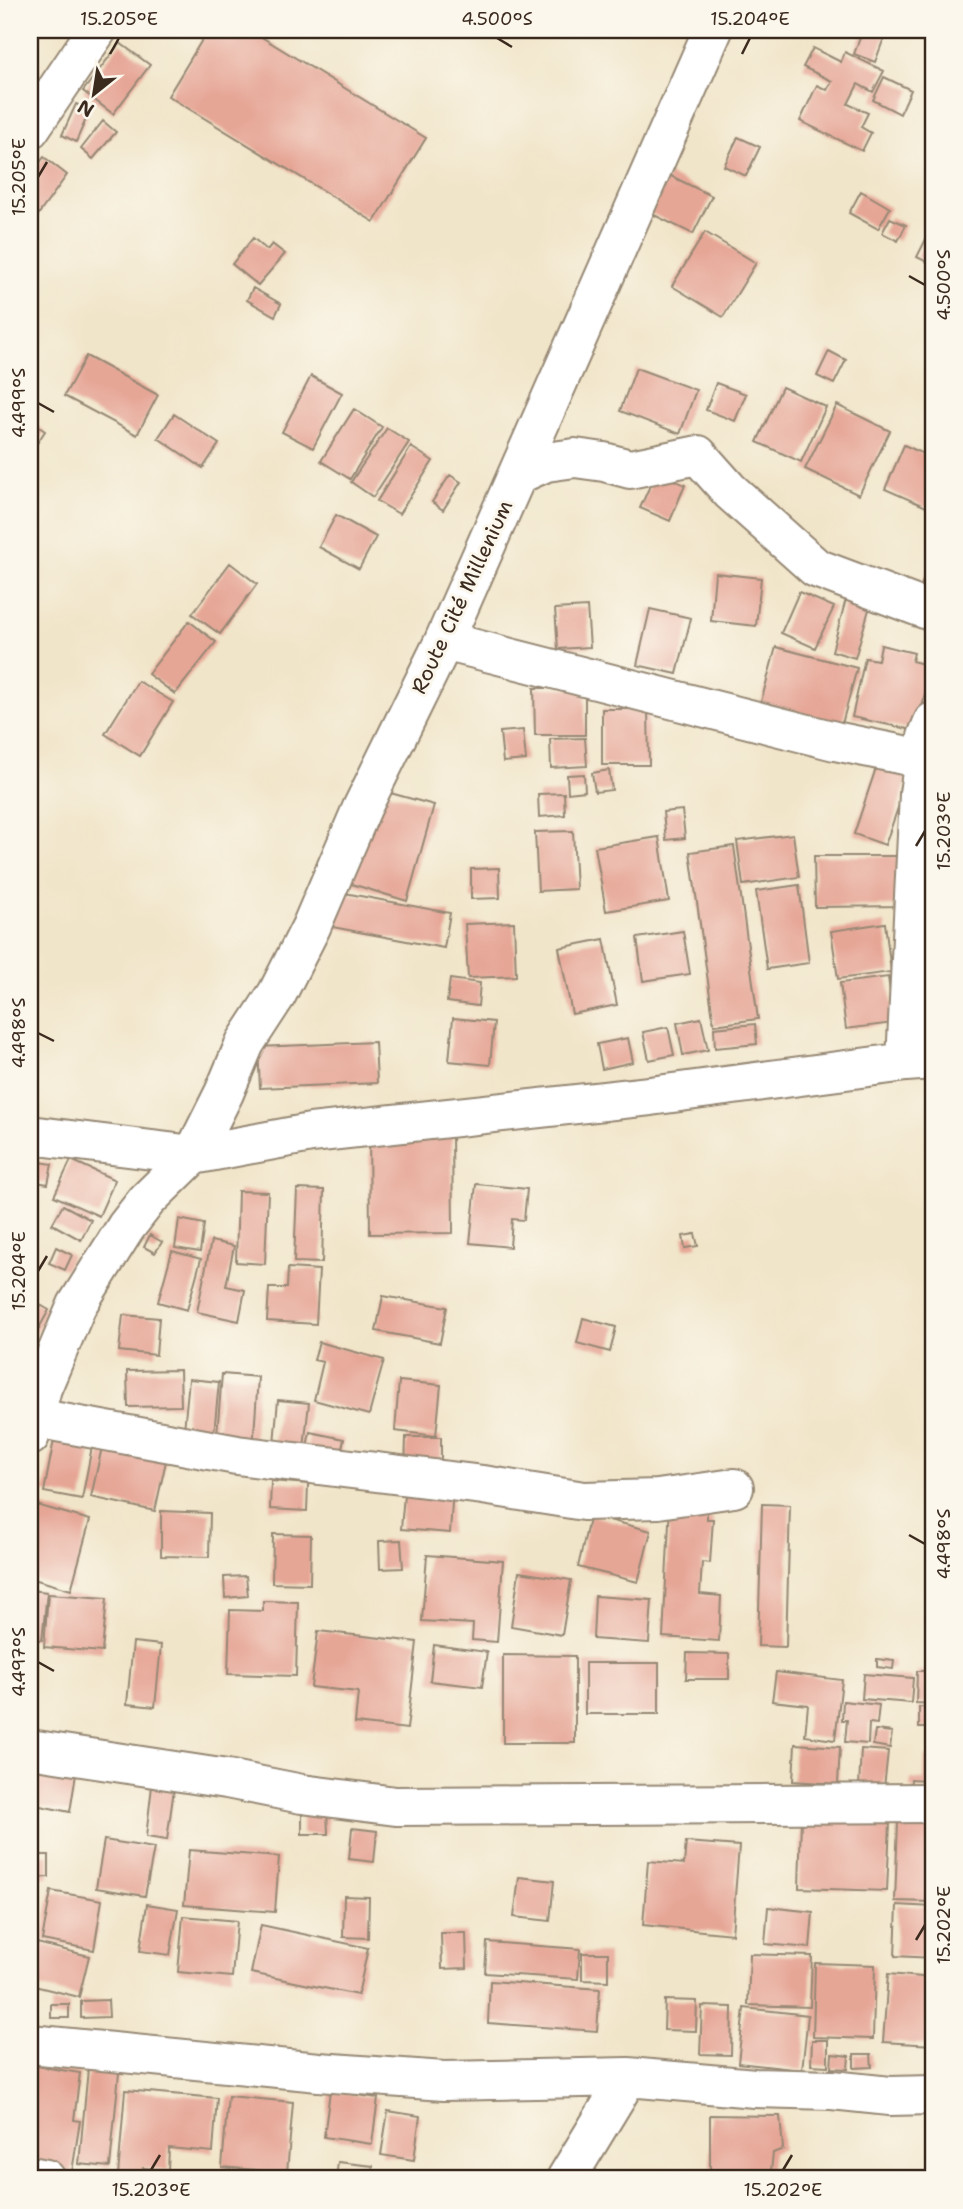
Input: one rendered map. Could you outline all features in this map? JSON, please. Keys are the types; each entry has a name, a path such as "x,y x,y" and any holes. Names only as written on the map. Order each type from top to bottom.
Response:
{"street":[{"path":"30,129 97,30"},
{"name":"Route Cité Millenium","path":"31,1424 59,1344 77,1305 97,1271 147,1200 193,1155 245,1043 277,993 311,927 362,808 444,641 713,30"},
{"path":"517,475 546,462 575,458 630,469 698,455 730,491 816,568 933,612"},
{"path":"444,641 835,741 923,759"},
{"path":"30,1135 193,1155 311,1132 650,1096 920,1061 917,819 923,759 933,722"},
{"path":"31,1424 237,1455 483,1485 584,1501 658,1499 734,1488"},
{"path":"30,1749 226,1779 302,1794 396,1806 933,1803"},
{"path":"30,2044 319,2072 444,2081 628,2077 890,2096 933,2095"},
{"path":"566,2179 628,2077"},
{"path":"30,2176 46,2179"}],"building":[{"path":"208,30 250,30 426,138 374,222 168,96"},
{"path":"863,30 887,30 875,62 854,54"},
{"path":"120,43 150,65 113,114 83,91"},
{"path":"813,48 841,62 845,52 884,71 873,92 858,84 848,104 868,113 861,127 871,133 862,151 800,121 817,85 827,90 832,81 803,67"},
{"path":"884,77 911,90 900,114 873,100"},
{"path":"76,104 90,110 76,142 62,135"},
{"path":"103,121 116,132 93,159 81,149"},
{"path":"738,137 760,147 746,176 724,166"},
{"path":"44,157 67,175 30,226 30,176"},
{"path":"669,175 712,196 693,234 650,213"},
{"path":"861,191 890,208 878,229 849,213"},
{"path":"890,218 906,225 898,241 882,233"},
{"path":"931,229 933,230 933,265 917,257"},
{"path":"705,232 756,263 723,317 672,286"},
{"path":"253,238 267,250 272,244 285,254 258,285 232,264"},
{"path":"253,288 281,304 275,316 247,300"},
{"path":"829,351 846,360 834,384 817,376"},
{"path":"86,356 158,395 137,435 64,396"},
{"path":"636,368 696,390 680,434 620,411"},
{"path":"311,376 342,393 313,448 282,432"},
{"path":"716,383 746,394 735,421 706,410"},
{"path":"782,387 826,407 801,462 757,442"},
{"path":"837,405 890,431 859,495 805,469"},
{"path":"354,409 382,427 350,479 321,461"},
{"path":"174,414 219,444 203,468 158,438"},
{"path":"30,421 45,431 30,454"},
{"path":"387,428 409,442 373,497 351,482"},
{"path":"904,445 933,458 933,510 885,489"},
{"path":"411,447 433,461 399,514 377,501"},
{"path":"656,472 685,485 670,521 640,508"},
{"path":"450,475 461,482 443,510 432,502"},
{"path":"336,515 376,537 359,569 319,547"},
{"path":"230,563 257,584 220,634 192,614"},
{"path":"929,569 933,571 933,601 917,593"},
{"path":"715,573 761,578 756,626 711,621"},
{"path":"799,592 834,607 815,648 781,633"},
{"path":"846,599 870,606 855,658 832,651"},
{"path":"587,607 590,647 558,649 555,609"},
{"path":"650,609 691,618 677,674 637,665"},
{"path":"189,621 216,642 175,694 148,674"},
{"path":"881,645 914,653 912,661 931,666 917,731 852,717 865,658 878,660"},
{"path":"776,647 857,668 842,724 761,702"},
{"path":"138,681 173,702 140,756 105,734"},
{"path":"534,688 585,688 585,735 535,735"},
{"path":"602,709 648,709 649,765 602,765"},
{"path":"523,730 526,760 503,762 500,732"},
{"path":"585,738 587,766 551,768 550,739"},
{"path":"877,765 909,776 885,845 854,834"},
{"path":"609,770 612,790 595,792 592,773"},
{"path":"584,774 585,791 568,793 567,775"},
{"path":"372,788 434,805 407,901 345,882"},
{"path":"564,793 565,815 539,817 538,794"},
{"path":"682,810 685,838 666,840 663,812"},
{"path":"573,831 576,889 538,891 535,832"},
{"path":"793,834 799,877 743,885 737,841"},
{"path":"659,837 669,901 606,911 595,847"},
{"path":"734,846 758,1019 714,1025 690,852"},
{"path":"814,856 903,856 904,906 815,907"},
{"path":"499,868 500,898 471,899 471,869"},
{"path":"799,885 809,963 767,969 756,891"},
{"path":"334,891 450,913 444,948 327,926"},
{"path":"514,922 516,976 468,978 465,924"},
{"path":"885,923 891,972 838,979 831,931"},
{"path":"683,931 690,974 643,981 637,938"},
{"path":"604,939 617,1005 572,1014 559,948"},
{"path":"888,977 894,1023 846,1029 840,983"},
{"path":"450,979 480,983 478,1006 447,1002"},
{"path":"453,1018 494,1022 490,1065 449,1061"},
{"path":"701,1018 708,1050 683,1055 677,1023"},
{"path":"755,1024 757,1044 715,1048 714,1028"},
{"path":"668,1027 674,1055 649,1060 643,1032"},
{"path":"628,1038 633,1062 602,1069 597,1044"},
{"path":"375,1042 377,1083 260,1088 258,1047"},
{"path":"452,1131 453,1233 370,1234 369,1132"},
{"path":"30,1160 52,1164 48,1184 30,1181"},
{"path":"71,1160 115,1180 99,1216 54,1196"},
{"path":"476,1184 527,1189 524,1220 512,1219 510,1247 470,1243"},
{"path":"297,1189 324,1190 322,1263 294,1262"},
{"path":"238,1191 268,1192 265,1264 236,1262"},
{"path":"63,1205 91,1220 81,1240 52,1224"},
{"path":"179,1219 204,1224 200,1252 175,1248"},
{"path":"695,1234 698,1246 685,1248 683,1236"},
{"path":"150,1235 162,1242 155,1253 144,1247"},
{"path":"211,1241 234,1246 226,1286 245,1290 239,1321 197,1312"},
{"path":"56,1247 72,1255 65,1270 49,1263"},
{"path":"172,1251 201,1259 187,1310 158,1302"},
{"path":"288,1268 319,1270 316,1324 267,1321 269,1288 287,1288"},
{"path":"383,1296 447,1307 440,1343 376,1331"},
{"path":"30,1299 49,1310 35,1335 30,1332"},
{"path":"123,1315 159,1318 156,1355 119,1351"},
{"path":"583,1318 616,1327 610,1352 577,1343"},
{"path":"319,1342 384,1360 369,1415 314,1400 323,1362 314,1360"},
{"path":"180,1370 181,1406 128,1407 127,1371"},
{"path":"222,1374 258,1377 253,1450 216,1447"},
{"path":"189,1379 219,1382 214,1433 184,1430"},
{"path":"399,1381 441,1385 436,1436 395,1431"},
{"path":"278,1400 309,1403 303,1457 273,1454"},
{"path":"56,1429 94,1436 82,1499 44,1492"},
{"path":"310,1432 344,1439 339,1463 305,1456"},
{"path":"406,1437 441,1437 441,1472 405,1471"},
{"path":"104,1438 168,1452 155,1511 91,1497"},
{"path":"271,1481 308,1484 307,1511 270,1509"},
{"path":"405,1483 453,1487 450,1533 401,1529"},
{"path":"33,1504 90,1520 71,1590 30,1578 30,1518"},
{"path":"670,1504 707,1506 707,1519 713,1519 710,1563 702,1562 700,1594 721,1596 719,1641 663,1637"},
{"path":"762,1504 790,1505 786,1647 758,1646"},
{"path":"161,1511 210,1513 209,1557 161,1556"},
{"path":"590,1515 651,1531 638,1582 578,1567"},
{"path":"273,1534 311,1535 310,1584 272,1583"},
{"path":"401,1540 403,1568 380,1569 379,1541"},
{"path":"427,1555 503,1561 497,1642 472,1640 473,1624 422,1621"},
{"path":"519,1572 571,1580 562,1635 511,1626"},
{"path":"246,1576 248,1596 225,1598 224,1577"},
{"path":"30,1590 47,1592 42,1640 30,1639"},
{"path":"48,1594 107,1598 102,1652 44,1647"},
{"path":"595,1596 652,1600 649,1643 593,1639"},
{"path":"263,1601 298,1602 296,1676 228,1674 230,1610 263,1611"},
{"path":"318,1631 417,1642 407,1729 355,1723 358,1692 311,1687"},
{"path":"133,1642 161,1645 155,1707 127,1704"},
{"path":"434,1645 487,1652 482,1687 430,1681"},
{"path":"687,1653 729,1654 729,1679 686,1679"},
{"path":"503,1655 575,1656 575,1743 503,1743"},
{"path":"877,1659 894,1661 893,1669 877,1667"},
{"path":"585,1663 659,1663 659,1714 585,1714"},
{"path":"917,1671 933,1671 933,1704 916,1703"},
{"path":"776,1672 842,1680 835,1740 805,1736 808,1705 772,1701"},
{"path":"864,1674 913,1678 911,1703 862,1699"},
{"path":"843,1701 879,1705 877,1724 869,1723 868,1744 845,1742 847,1720 842,1720"},
{"path":"919,1707 933,1708 933,1728 919,1728"},
{"path":"875,1730 892,1732 890,1748 873,1745"},
{"path":"795,1744 840,1747 838,1784 793,1781"},
{"path":"861,1749 888,1751 884,1788 859,1786"},
{"path":"925,1757 933,1757 933,1789 910,1788 911,1779 924,1780"},
{"path":"30,1759 77,1768 70,1812 30,1804"},
{"path":"152,1786 174,1789 167,1840 146,1837"},
{"path":"302,1808 327,1808 328,1834 302,1834"},
{"path":"801,1819 890,1822 887,1891 799,1888"},
{"path":"898,1821 933,1822 933,1902 895,1901"},
{"path":"352,1828 377,1831 374,1862 349,1859"},
{"path":"104,1840 154,1848 145,1896 96,1888"},
{"path":"686,1842 739,1846 732,1934 643,1925 648,1861 684,1864"},
{"path":"189,1850 279,1857 275,1912 184,1905"},
{"path":"30,1855 49,1855 49,1877 30,1878"},
{"path":"519,1877 554,1881 550,1921 514,1917"},
{"path":"51,1891 102,1900 94,1950 42,1940"},
{"path":"344,1896 369,1897 368,1938 343,1937"},
{"path":"147,1904 178,1909 170,1955 140,1951"},
{"path":"897,1905 933,1907 933,1958 895,1956"},
{"path":"768,1907 813,1912 810,1948 765,1944"},
{"path":"183,1916 237,1921 232,1977 178,1972"},
{"path":"261,1925 368,1948 358,1995 251,1973"},
{"path":"441,1933 466,1933 467,1968 442,1969"},
{"path":"33,1942 89,1956 79,1997 30,1985"},
{"path":"487,1942 580,1949 578,1979 485,1973"},
{"path":"582,1953 608,1953 608,1981 582,1980"},
{"path":"750,1954 812,1956 810,2007 748,2005"},
{"path":"815,1963 875,1965 873,2039 813,2037"},
{"path":"888,1974 933,1978 933,2045 883,2042"},
{"path":"490,1981 600,1989 597,2031 488,2023"},
{"path":"108,2000 109,2017 81,2018 81,2001"},
{"path":"665,2000 697,2001 696,2031 664,2030"},
{"path":"51,2004 69,2004 69,2018 51,2018"},
{"path":"702,2006 732,2007 731,2055 700,2054"},
{"path":"744,2008 808,2015 802,2070 738,2063"},
{"path":"812,2040 828,2040 828,2066 811,2065"},
{"path":"832,2054 849,2056 848,2069 831,2068"},
{"path":"854,2054 871,2054 872,2067 854,2068"},
{"path":"89,2058 120,2062 110,2167 79,2164"},
{"path":"30,2065 80,2073 74,2120 80,2121 72,2172 30,2165"},
{"path":"125,2090 217,2098 213,2152 169,2148 168,2170 143,2168 142,2178 118,2176"},
{"path":"330,2091 378,2098 372,2144 324,2137"},
{"path":"228,2096 293,2102 287,2173 222,2167"},
{"path":"388,2111 420,2116 414,2160 381,2155"},
{"path":"710,2115 780,2116 783,2149 773,2153 770,2179 710,2179"},
{"path":"338,2162 373,2166 371,2179 336,2179"}]}
